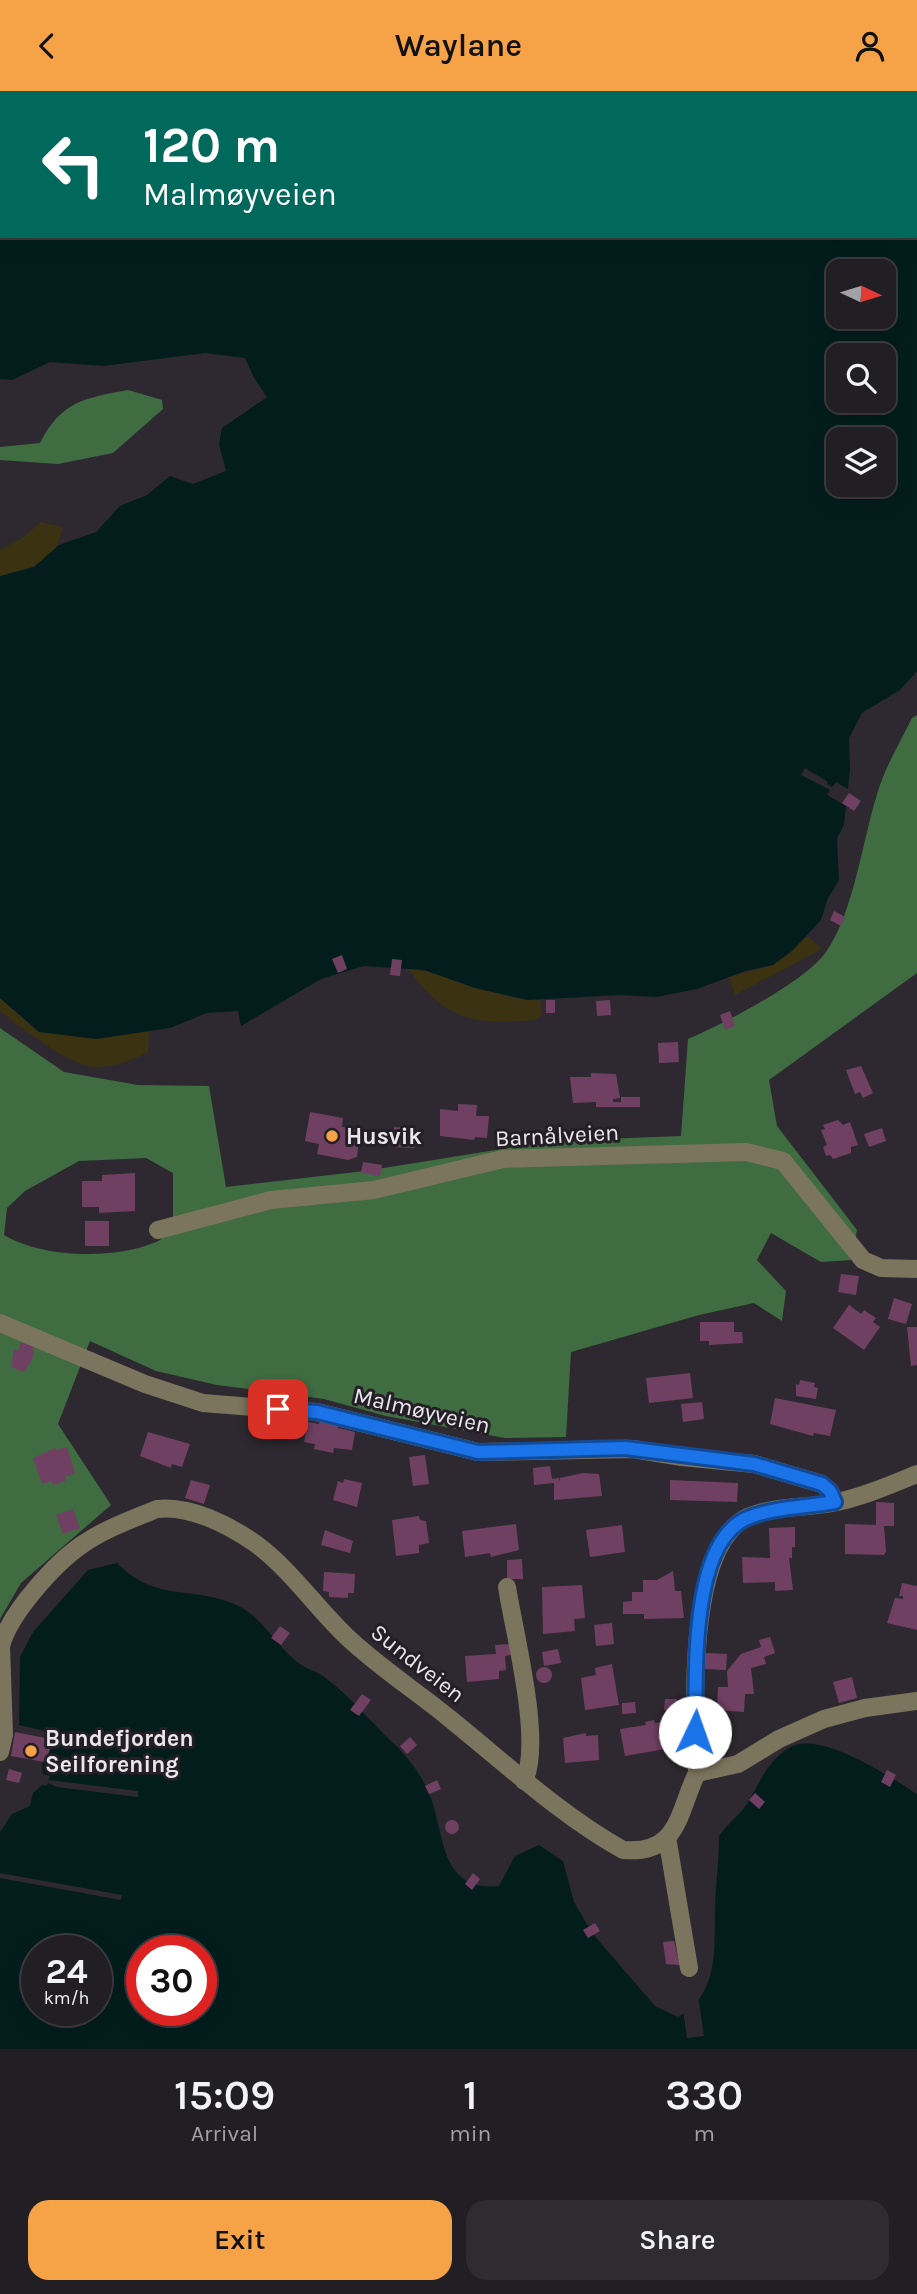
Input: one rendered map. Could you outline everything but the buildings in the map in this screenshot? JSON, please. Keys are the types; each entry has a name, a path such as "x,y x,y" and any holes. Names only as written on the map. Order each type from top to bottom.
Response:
{"street":[{"name":"Barnålveien","path":"158,1230 271,1200 374,1190 503,1159 746,1152 783,1161 863,1260 881,1268 917,1269"},
{"name":"Malmøyveien","path":"0,1323 145,1384 203,1403 317,1412 478,1452 579,1451 617,1447 754,1464 822,1484 830,1491 835,1502"},
{"path":"689,1968 667,1837 681,1818 697,1773 695,1732 700,1621 705,1582 722,1542 734,1527 748,1517 835,1502 917,1474"},
{"name":"Sundveien","path":"0,1752 4,1735 1,1646 10,1624 29,1597 83,1544 157,1509 170,1507 213,1521 253,1542 284,1566 346,1637 524,1781 598,1836 623,1850 634,1851 656,1845 667,1837"},
{"path":"507,1587 524,1674 529,1771 524,1781"},
{"path":"697,1773 738,1764 779,1739 824,1719 865,1708 917,1701"}],"green space":[{"path":"128,390 162,400 163,409 113,453 58,464 0,460 0,447 40,443 57,418 76,404"},
{"path":"917,715 917,973 769,1080 777,1126 857,1230 852,1260 821,1262 771,1233 757,1260 786,1291 782,1321 754,1303 699,1315 571,1352 566,1437 505,1438 386,1416 324,1399 217,1385 156,1371 90,1341 58,1424 111,1505 21,1583 0,1619 0,1028 64,1072 138,1085 209,1086 226,1187 365,1171 552,1141 681,1136 688,1039 742,1013 782,989 815,964 826,952 836,935 851,894 880,785 912,718","holes":["146,1158 173,1173 173,1228 156,1242 120,1252 79,1254 38,1248 4,1235 7,1208 25,1191 79,1161"]}],"sand":[{"path":"41,522 63,527 55,549 41,562 0,576 0,550 22,538"},
{"path":"808,936 822,949 735,995 729,977 773,965"},
{"path":"409,969 442,975 506,996 540,1000 542,1015 535,1020 514,1021 478,1020 463,1016 435,1000"},
{"path":"0,998 39,1032 149,1030 148,1052 116,1065 85,1065 46,1045 0,1011"}],"shaded area":[{"path":"0,238 917,238 917,671 900,690 862,713 849,738 850,769 844,825 837,838 839,880 828,898 821,920 792,951 773,965 745,971 697,989 656,997 620,995 528,1000 475,988 424,970 364,966 321,979 241,1026 238,1011 207,1013 170,1028 96,1039 39,1032 0,998 0,576 34,567 59,545 96,532 120,506 147,495 170,476 193,484 226,471 219,444 222,428 267,397 245,358 205,353 103,366 50,362 12,380 0,379"},
{"path":"117,1563 131,1575 157,1588 213,1597 241,1607 260,1622 302,1666 323,1676 341,1691 409,1761 424,1782 431,1798 443,1845 456,1871 466,1880 480,1886 499,1886 515,1856 539,1845 563,1861 574,1902 592,1933 655,2006 678,2017 701,1996 712,1968 719,1836 744,1808 775,1759 789,1748 802,1744 818,1745 854,1757 917,1794 917,2049 0,2049 0,1832 12,1814 30,1806 33,1793 42,1785 47,1786 50,1776 43,1774 42,1769 45,1731 19,1725 20,1657 33,1632 88,1570"}],"pier":[{"path":"805,768 832,787 836,782 851,791 849,808 827,795 830,790 801,775"},
{"path":"49,1780 138,1791 138,1797 57,1787 48,1783"},
{"path":"0,1873 122,1895 121,1900 0,1878"},
{"path":"698,1996 704,2036 687,2038 683,2010"}],"place":[{"name":"Husvik","path":"332,1136"},
{"name":"Bundefjorden Seilforening","path":"31,1751"}],"route":[{"path":"278,1409 317,1412 478,1452 579,1451 617,1447 754,1464 822,1484 830,1491 835,1502 748,1517 734,1527 722,1542 705,1582 700,1621 695,1732"}]}
